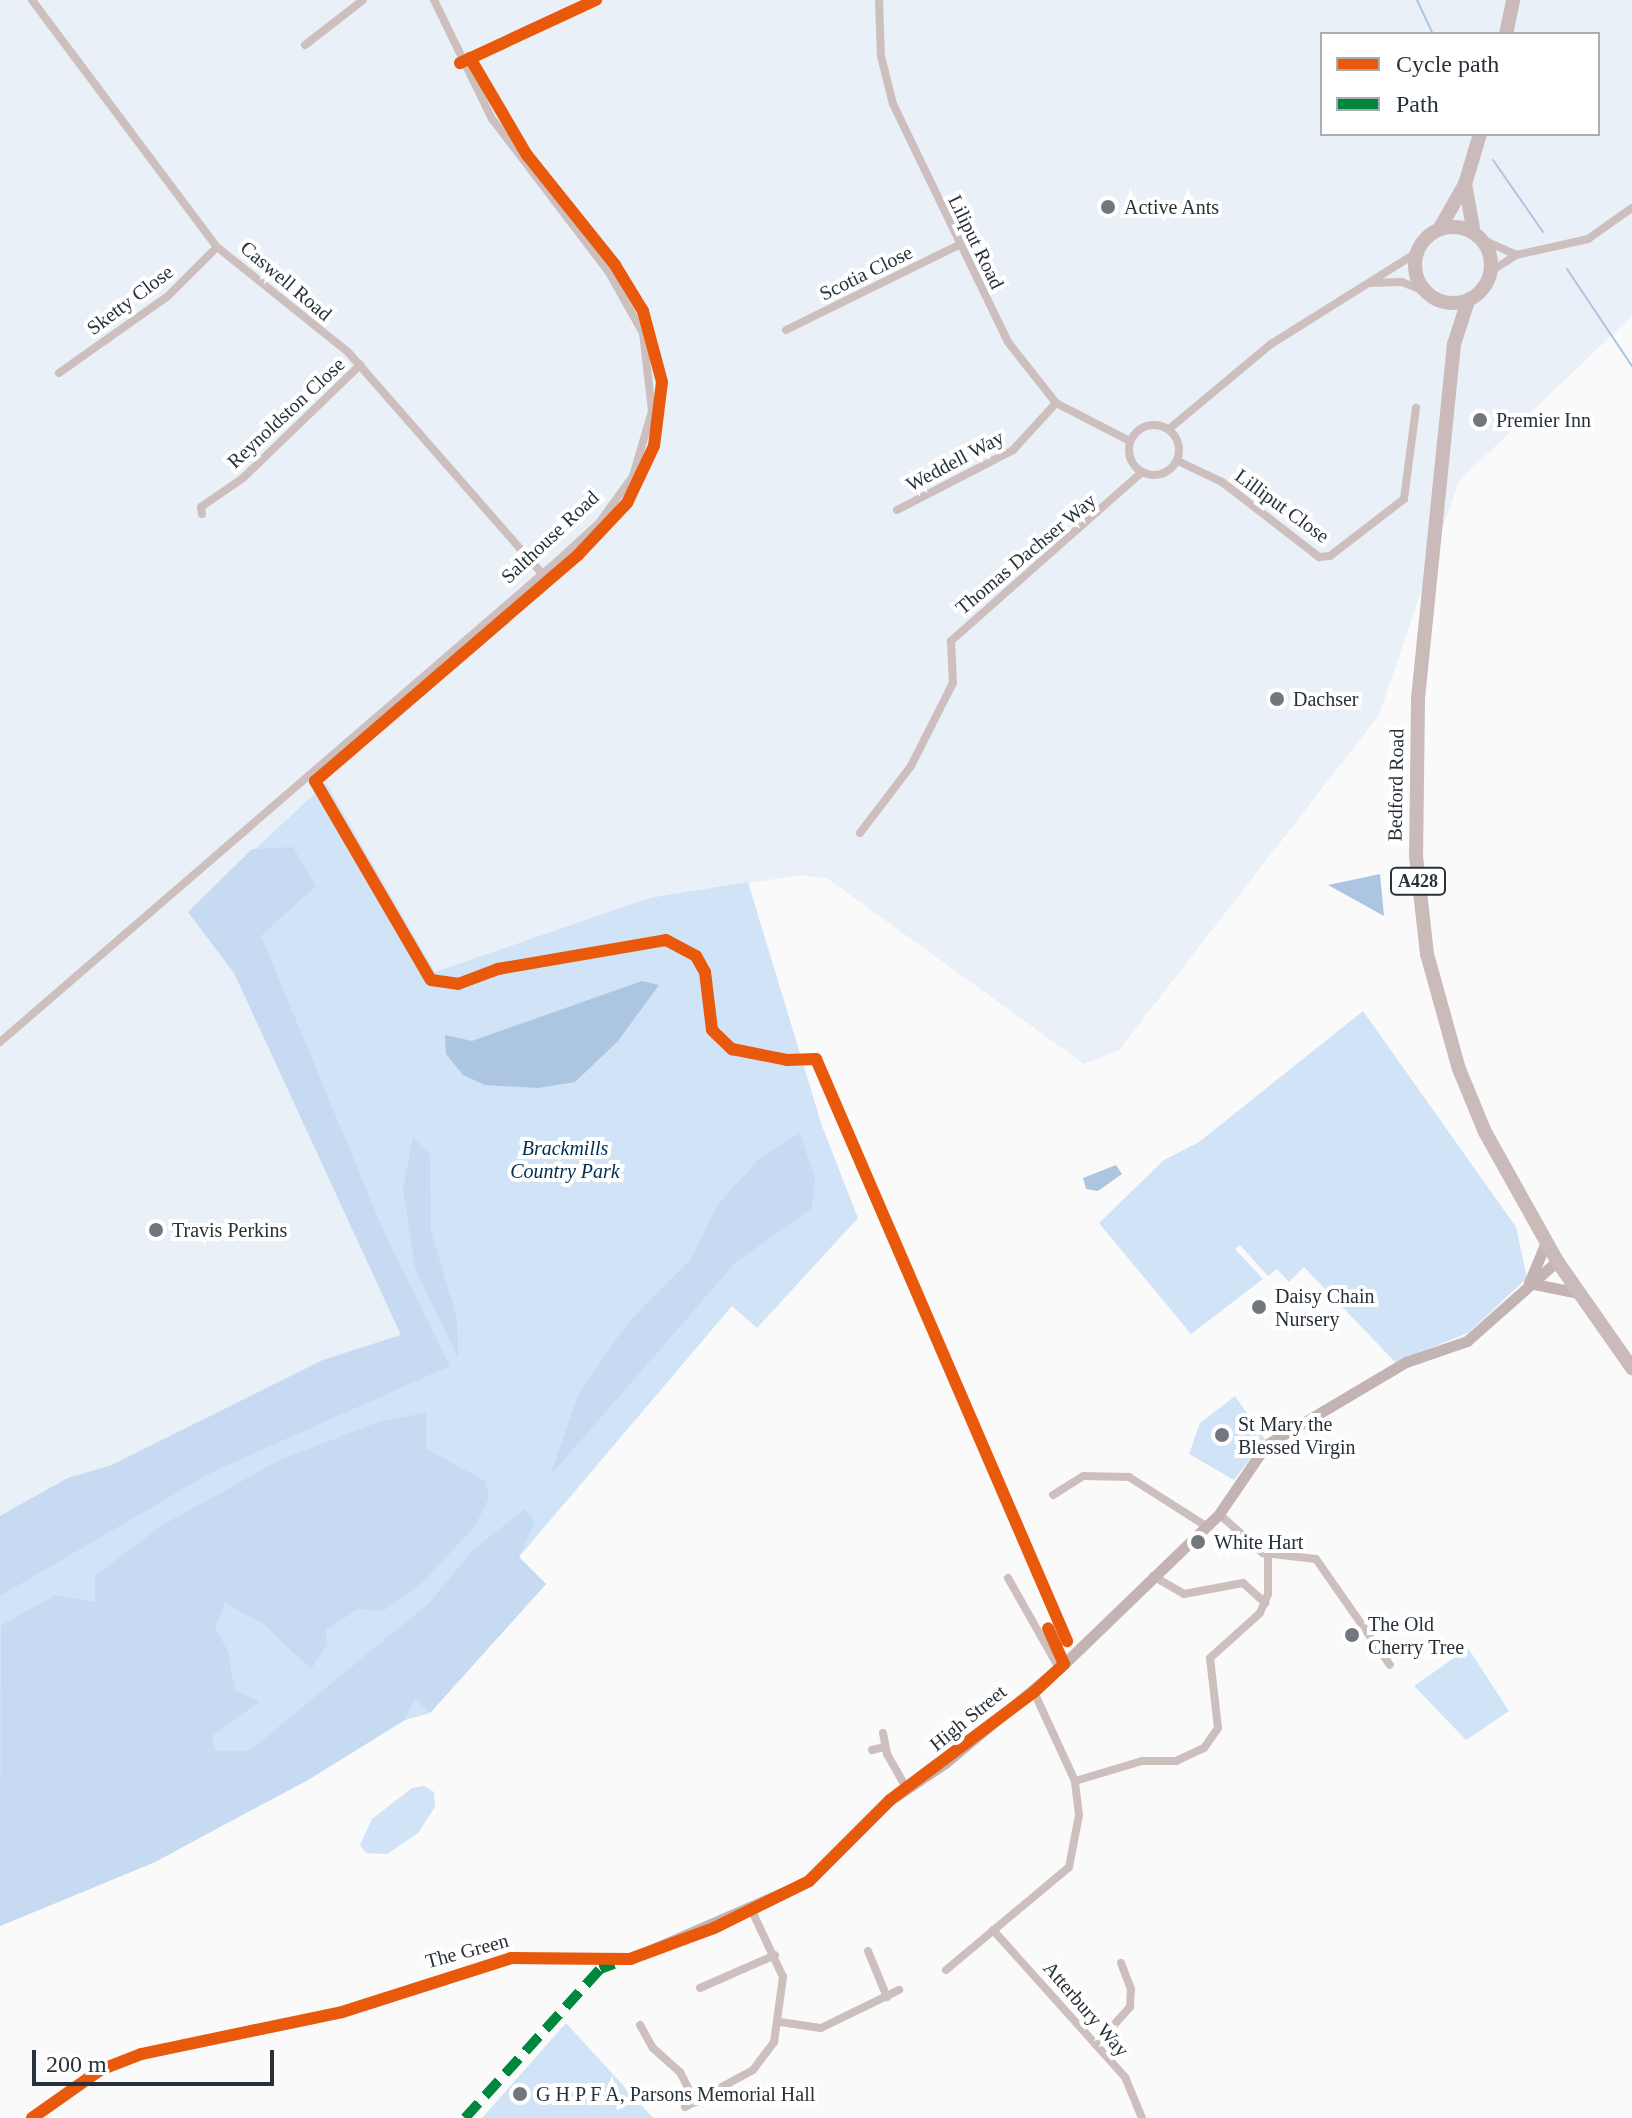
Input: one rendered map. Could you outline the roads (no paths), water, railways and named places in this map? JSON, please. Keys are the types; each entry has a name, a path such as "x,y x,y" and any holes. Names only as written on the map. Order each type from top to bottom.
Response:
{"highway":[{"path":"1506,32 1513,0"},
{"path":"1465,184 1487,274 1468,301 1437,304 1424,291 1419,251 1440,228 1465,184 1479,136"},
{"path":"1440,228 1478,234"},
{"name":"Bedford Road","path":"1468,301 1454,344 1417,711 1413,787 1420,909 1459,1069 1546,1242 1632,1368"},
{"name":"Bedford Road","path":"1437,304 1454,344"}],"street":[{"name":"Caswell Road","path":"32,0 217,247 360,365 540,571"},
{"path":"305,45 363,0"},
{"name":"Salthouse Road","path":"0,1042 599,523 633,476 652,411 648,351 608,271 492,119 434,0"},
{"name":"Liliput Road","path":"879,0 881,56 893,104 959,245 1022,366 1056,403 1130,441"},
{"path":"1487,274 1516,255 1577,243 1632,208"},
{"path":"1478,234 1516,255"},
{"name":"Scotia Close","path":"786,330 959,245"},
{"name":"Sketty Close","path":"59,373 168,296 217,247"},
{"path":"1169,429 1226,376 1419,251"},
{"path":"1365,284 1402,282 1424,291"},
{"name":"Reynoldston Close","path":"202,514 201,507 243,478 360,365"},
{"name":"Weddell Way","path":"897,510 1013,450 1056,403"},
{"name":"Lilliput Close","path":"1178,461 1222,482 1319,557 1330,556 1404,499 1416,408"},
{"path":"1147,426 1169,429 1179,442 1178,461 1163,474 1141,473 1129,455 1130,441 1147,426"},
{"name":"Thomas Dachser Way","path":"860,833 911,766 952,685 951,641 1141,473"},
{"path":"1546,1242 1529,1283 1579,1293"},
{"name":"High Street","path":"890,1800 1034,1692 1063,1665 1152,1575 1219,1514 1266,1445 1406,1362 1467,1341 1557,1261"},
{"path":"1053,1495 1084,1476 1129,1477 1206,1526"},
{"path":"1219,1514 1268,1555 1316,1559 1390,1665"},
{"path":"1075,1781 1188,1757 1213,1740 1218,1716 1210,1658 1265,1603 1268,1555"},
{"path":"1152,1575 1184,1594 1238,1583 1265,1603"},
{"path":"1008,1578 1063,1665"},
{"path":"946,1970 1069,1867 1079,1815 1075,1781 1034,1692"},
{"path":"883,1733 884,1747 907,1789"},
{"path":"872,1750 884,1747"},
{"name":"The Green","path":"32,2118 100,2070 141,2054 326,2016 511,1958 630,1959 751,1909 820,1873 890,1800"},
{"path":"685,2107 753,2070 780,2022 784,1995 775,1955 751,1909"},
{"name":"Atterbury Way","path":"993,1930 1125,2077 1142,2118"},
{"path":"868,1951 887,1997"},
{"path":"700,1988 775,1955"},
{"path":"1096,2045 1130,2007 1131,1989 1121,1963"},
{"path":"780,2022 821,2028 899,1990"},
{"path":"640,2025 688,2083 695,2102"}],"waterway":[{"path":"1417,0 1432,32"},
{"path":"1493,160 1543,232"},
{"path":"1567,269 1632,366"}],"place":[{"name":"Active Ants","path":"1108,207"},
{"name":"Premier Inn","path":"1480,420"},
{"name":"Dachser","path":"1277,699"},
{"name":"Travis Perkins","path":"156,1230"},
{"name":"Daisy Chain Nursery","path":"1259,1307"},
{"name":"St Mary the Blessed Virgin","path":"1222,1435"},
{"name":"White Hart","path":"1198,1542"},
{"name":"The Old Cherry Tree","path":"1352,1635"},
{"name":"G H P F A, Parsons Memorial Hall","path":"520,2094"}],"park label":[{"name":"Brackmills Country Park","path":"565,1160"}]}
